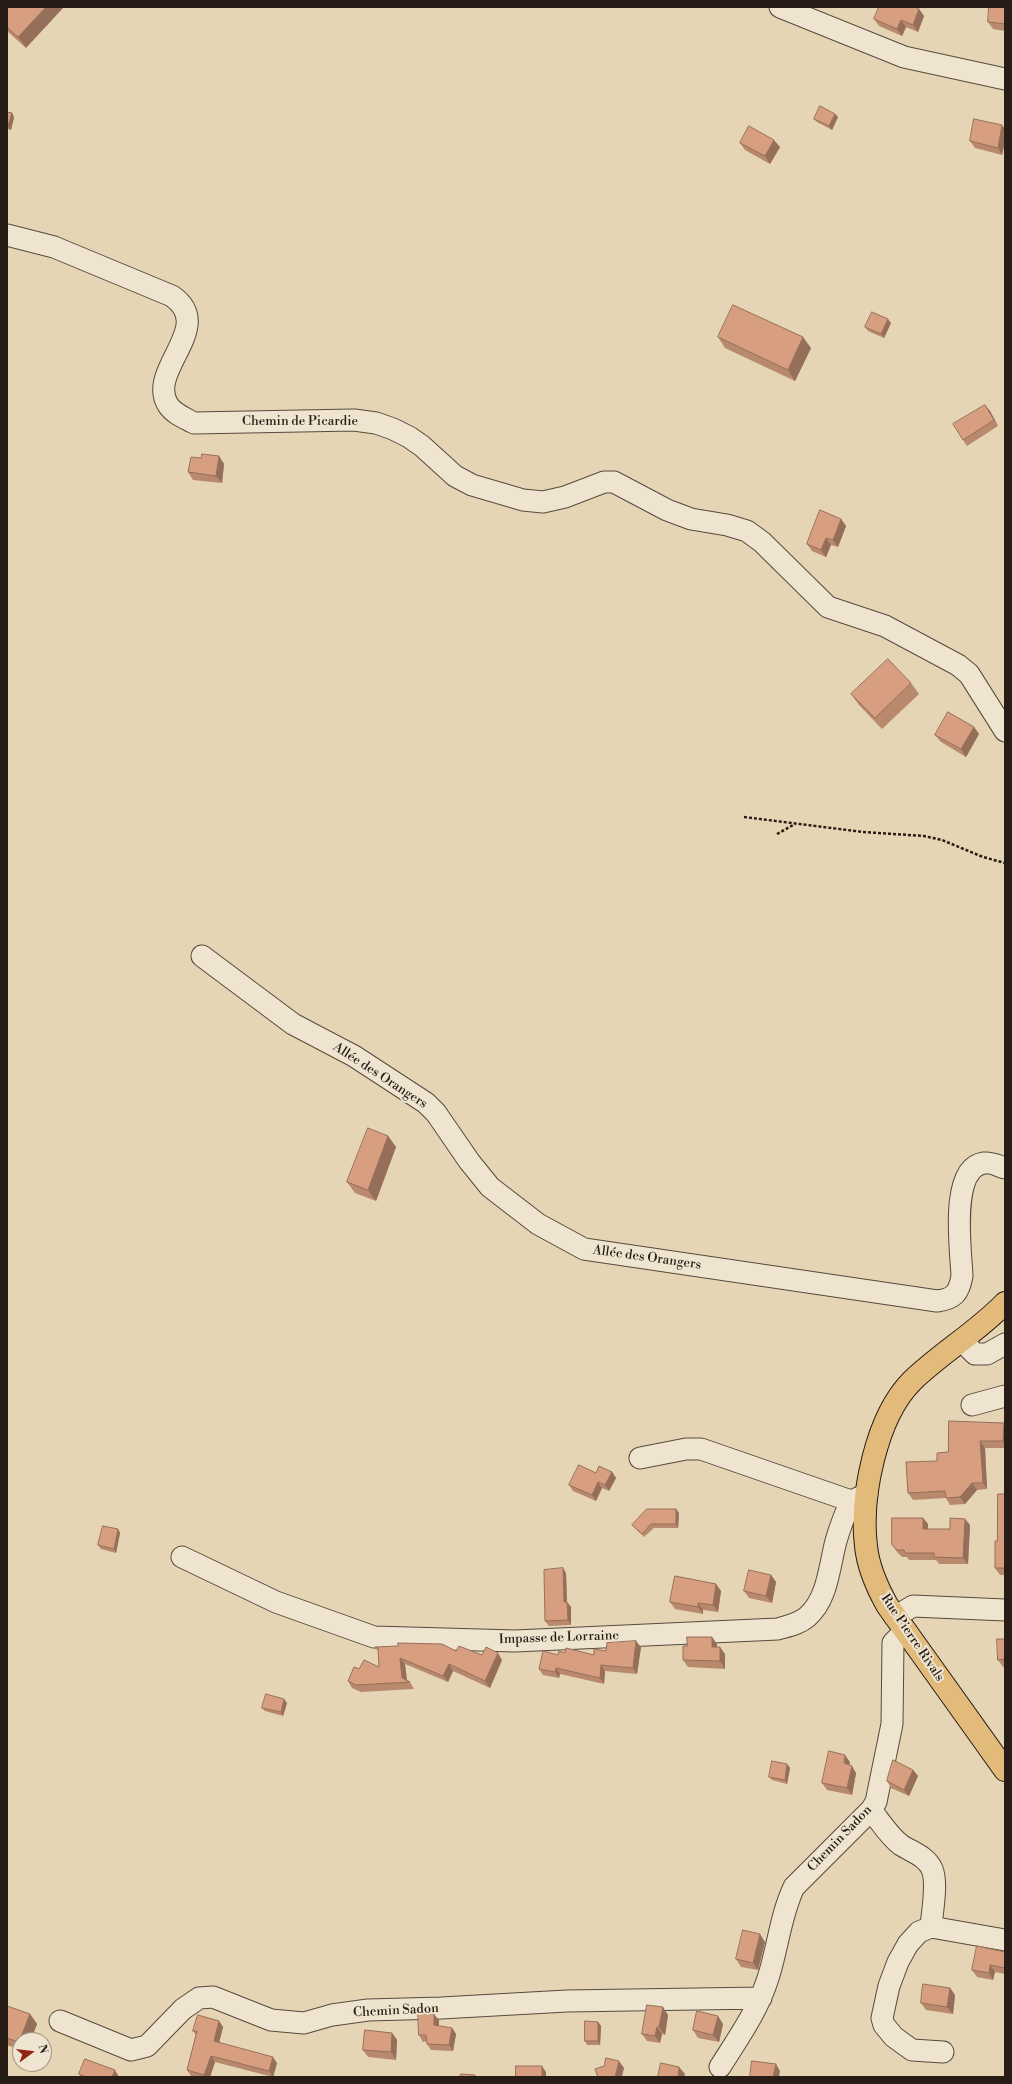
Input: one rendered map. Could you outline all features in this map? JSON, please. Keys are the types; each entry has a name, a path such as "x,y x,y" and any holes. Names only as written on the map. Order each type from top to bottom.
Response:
{"main road":[{"name":"Rue Pierre Rivals","path":"1005,1303 912,1382 897,1400 878,1440 859,1497 865,1524 866,1547 878,1589 900,1624 1005,1770"}],"street":[{"path":"780,7 904,57 1005,79"},
{"name":"Chemin de Picardie","path":"7,235 54,247 172,296 179,301 185,309 188,322 163,389 169,406 174,412 194,423 354,420 376,423 393,429 408,437 455,476 479,487 523,500 543,502 565,497 604,482 614,482 667,510 691,519 727,525 746,531 762,542 828,607 885,626 958,665 969,674 1005,731"},
{"name":"Allée des Orangers","path":"202,956 293,1024 354,1056 426,1103 436,1112 469,1161 490,1187 538,1224 584,1249 937,1301 948,1300 955,1296 960,1288 962,1276 960,1205 965,1179 974,1166 983,1163 990,1162 1005,1168"},
{"path":"962,1341 975,1354 987,1354 1005,1344"},
{"path":"972,1405 1005,1396"},
{"path":"640,1458 686,1448 701,1449 859,1497"},
{"name":"Impasse de Lorraine","path":"182,1557 276,1602 374,1637 515,1641 778,1629 796,1624 806,1619 813,1611 823,1593 836,1541 859,1497"},
{"name":"Chemin Sadon","path":"720,2067 751,2019 762,1998 776,1951 788,1900 794,1887 871,1810 876,1802 892,1724 892,1643 900,1624 913,1606 1005,1610"},
{"path":"871,1810 900,1845 924,1859 932,1870 934,1883 930,1927"},
{"path":"943,2052 912,2050 894,2037 884,2025 882,2018 889,1986 898,1962 908,1944 918,1932 930,1927 1005,1940"},
{"name":"Chemin Sadon","path":"60,2021 131,2050 147,2046 183,2009 199,1998 213,1997 241,2010 271,2020 304,2023 332,2015 368,2010 441,2008 567,2001 762,1998"}],"path":[{"path":"744,817 863,832 924,836 942,840 983,857 1005,863"},
{"path":"777,834 796,824"}],"building":[{"path":"7,7 46,7 18,37 7,27"},
{"path":"879,7 915,7 919,9 913,25 901,20 897,29 874,19"},
{"path":"989,7 1005,7 1005,24 988,22"},
{"path":"820,106 835,114 829,126 814,119"},
{"path":"7,112 12,113 8,126 7,126"},
{"path":"974,119 1002,125 998,148 970,141"},
{"path":"749,126 774,140 765,156 740,143"},
{"path":"733,305 803,337 788,370 718,337"},
{"path":"872,312 888,319 881,334 865,327"},
{"path":"985,405 994,420 963,440 953,424"},
{"path":"202,454 219,456 216,476 188,472 191,457 201,458"},
{"path":"820,510 841,519 833,540 826,538 821,550 807,544"},
{"path":"888,659 911,683 875,718 851,694"},
{"path":"948,712 974,727 961,749 935,735"},
{"path":"368,1128 388,1136 368,1190 347,1182"},
{"path":"949,1421 1004,1423 1003,1441 980,1441 983,1483 972,1483 960,1497 946,1498 945,1491 908,1493 906,1462 937,1461 937,1453 948,1452"},
{"path":"579,1465 596,1473 599,1466 612,1472 605,1485 598,1482 592,1495 569,1485"},
{"path":"998,1494 1005,1494 1005,1568 995,1568"},
{"path":"647,1509 676,1509 676,1524 651,1524 642,1534 632,1525"},
{"path":"892,1518 923,1518 923,1529 950,1529 950,1518 965,1519 963,1558 934,1557 934,1553 905,1553 904,1550 897,1550 892,1545"},
{"path":"103,1526 118,1529 114,1549 98,1545"},
{"path":"563,1568 564,1602 567,1602 568,1620 545,1621 544,1570"},
{"path":"749,1570 771,1575 766,1596 744,1591"},
{"path":"675,1576 716,1584 713,1605 698,1603 698,1607 670,1602"},
{"path":"687,1637 712,1637 712,1647 720,1647 720,1661 683,1660 683,1646 687,1646"},
{"path":"997,1639 1005,1639 1005,1659 998,1660"},
{"path":"636,1641 633,1668 601,1665 600,1678 556,1668 555,1672 539,1669 543,1651 558,1655 559,1651 565,1653 566,1648 594,1655 594,1649 606,1651 607,1643"},
{"path":"398,1643 442,1644 456,1651 459,1646 482,1655 486,1647 498,1653 485,1681 449,1664 443,1676 400,1658 402,1678 410,1682 356,1685 348,1681 354,1667 359,1669 364,1660 379,1667 378,1648 375,1647 398,1646"},
{"path":"266,1694 284,1699 281,1712 262,1708"},
{"path":"829,1751 845,1755 844,1763 852,1766 847,1788 822,1783"},
{"path":"893,1760 913,1770 904,1790 887,1781"},
{"path":"772,1761 787,1764 785,1780 769,1777"},
{"path":"743,1930 760,1934 753,1963 736,1959"},
{"path":"977,1946 1005,1952 1005,1968 990,1965 989,1973 972,1970"},
{"path":"923,1984 950,1988 947,2007 921,2003"},
{"path":"647,2005 663,2007 659,2027 657,2027 655,2036 642,2034"},
{"path":"7,2006 30,2014 23,2032 12,2032 12,2040 7,2038"},
{"path":"697,2011 718,2016 713,2035 693,2030"},
{"path":"418,2014 434,2014 434,2025 452,2028 449,2045 427,2044 426,2035 419,2035"},
{"path":"198,2015 219,2021 214,2041 273,2057 269,2071 211,2056 204,2075 187,2070 197,2031 193,2031"},
{"path":"585,2021 598,2022 598,2041 585,2041"},
{"path":"365,2030 392,2033 391,2052 363,2050"},
{"path":"606,2058 619,2061 615,2077 598,2077 595,2069 604,2066"},
{"path":"85,2059 115,2070 112,2077 86,2077 79,2074"},
{"path":"752,2061 776,2064 773,2077 750,2077"},
{"path":"661,2063 679,2067 678,2077 658,2077"},
{"path":"516,2066 542,2066 542,2077 516,2077"},
{"path":"461,2074 475,2075 475,2077 460,2077"}]}
